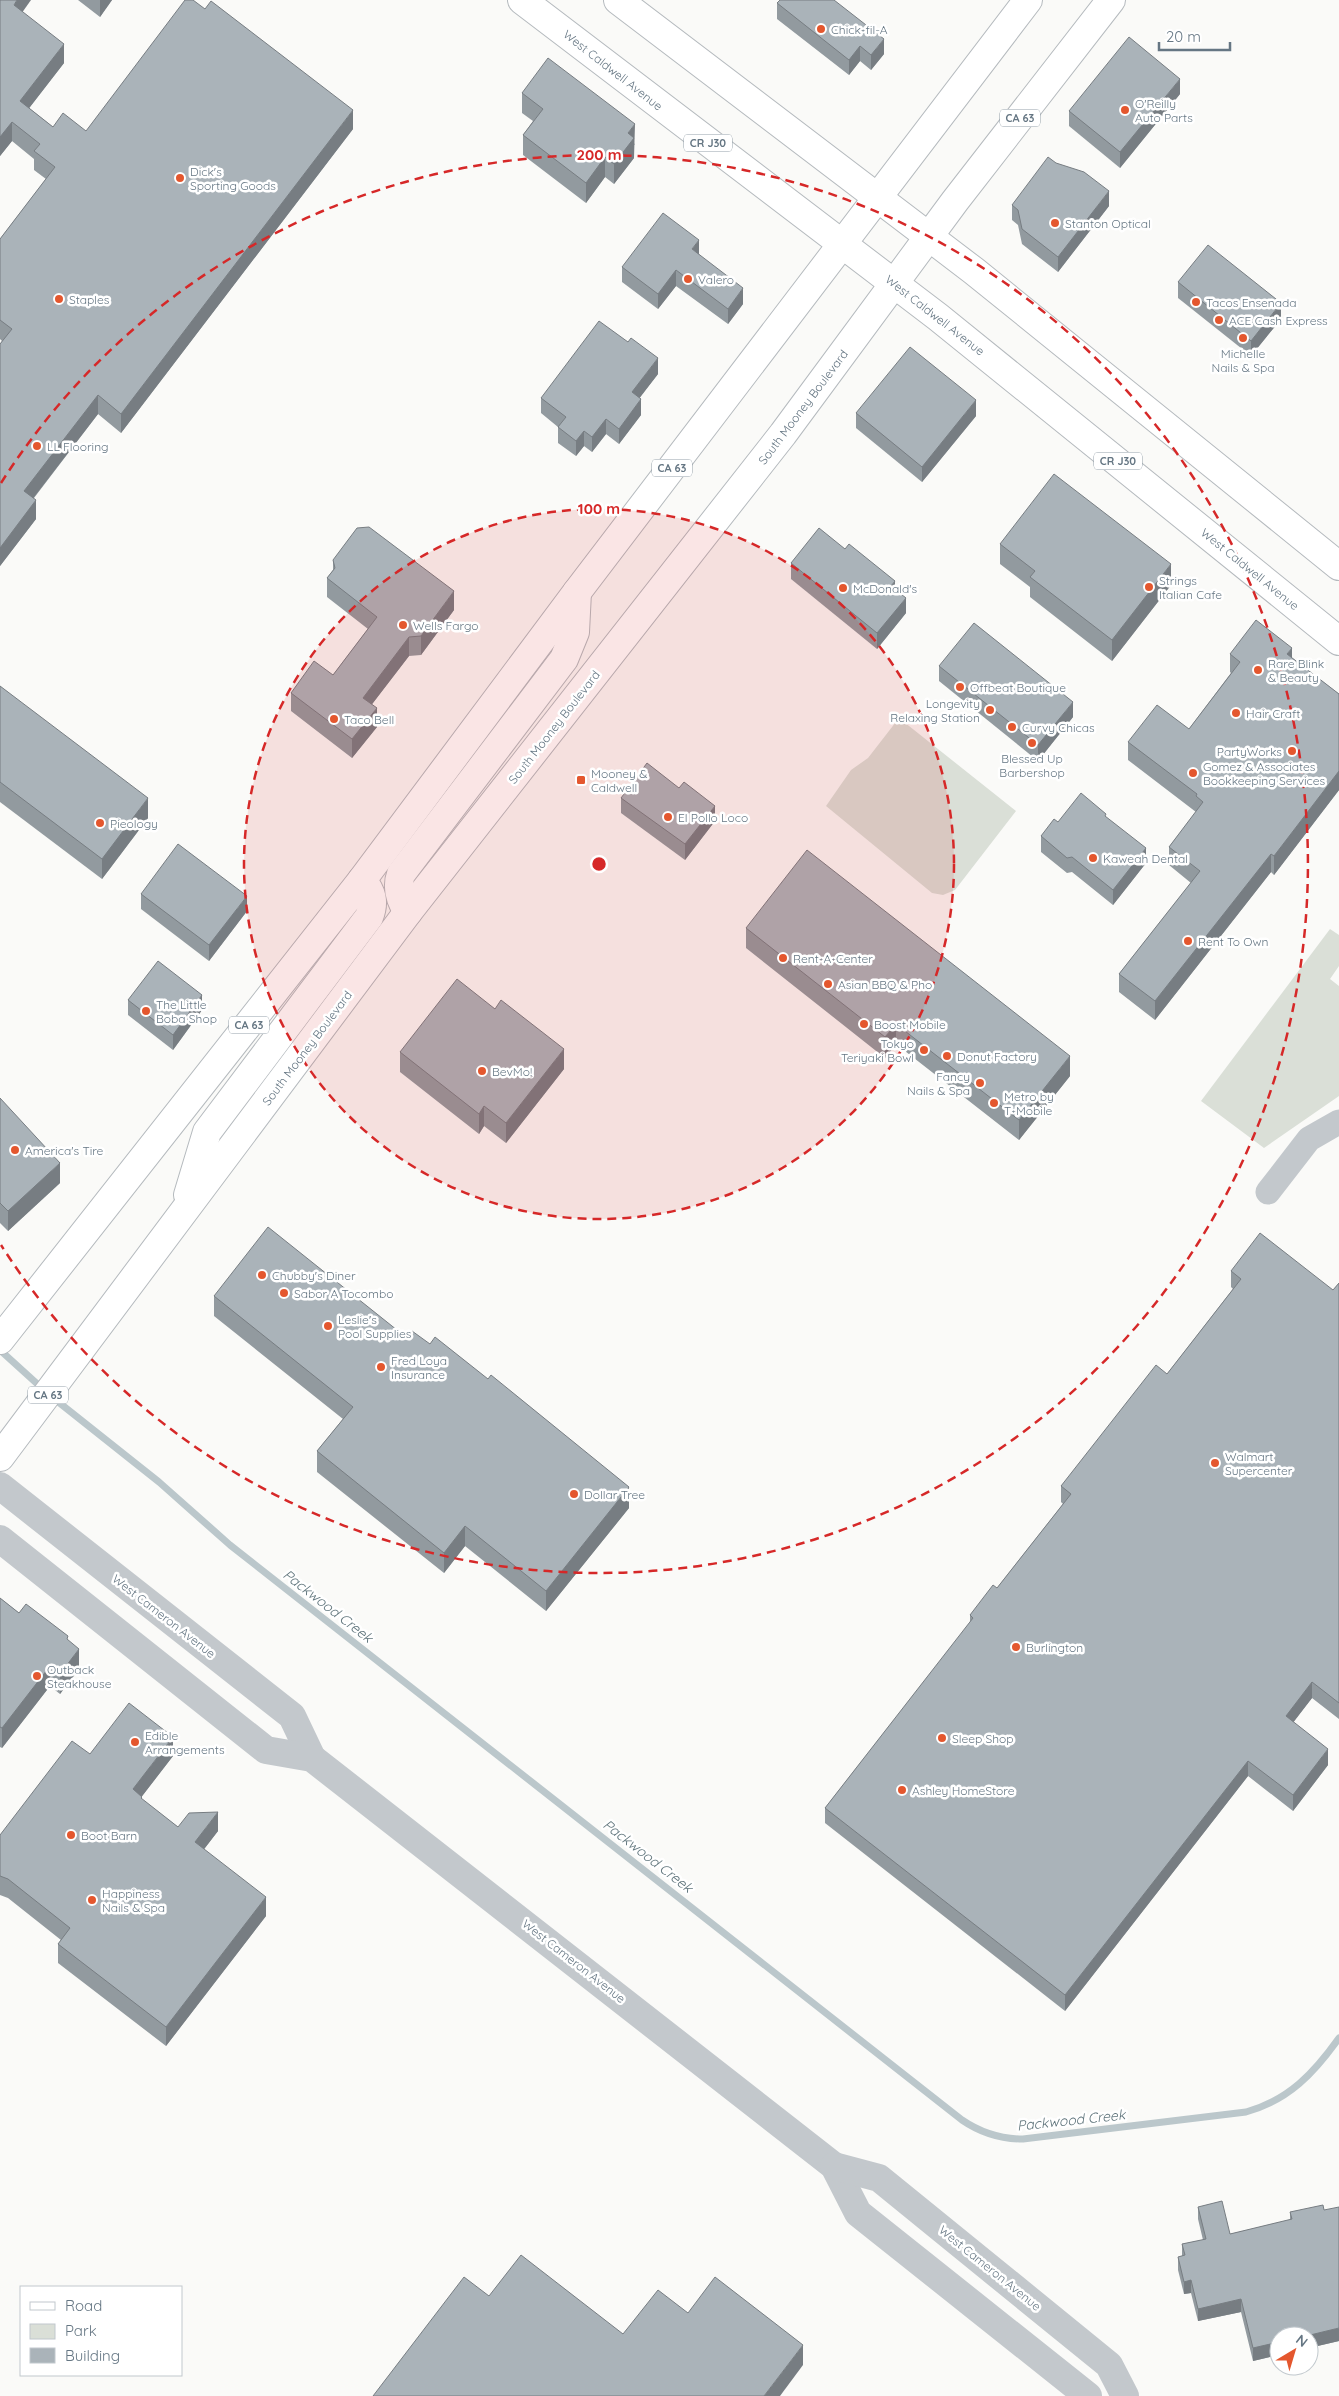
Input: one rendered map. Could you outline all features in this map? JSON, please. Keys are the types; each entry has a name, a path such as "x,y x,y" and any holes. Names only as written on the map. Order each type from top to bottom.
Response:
{"main road":[{"name":"West Caldwell Avenue","path":"522,0 895,283 1339,641"},
{"path":"618,0 877,198 930,236 1053,333 1339,566"},
{"name":"CA 63","path":"0,1340 362,880 577,592 1028,0"},
{"name":"South Mooney Boulevard","path":"0,1456 72,1363 408,912 783,434 930,236 1111,0"},
{"path":"408,912 399,895 398,881 401,874 564,659 575,632 577,592"},
{"path":"183,1213 207,1132 369,917 373,901 371,892 362,880"}],"street":[{"path":"1268,1192 1309,1139 1339,1122"},
{"name":"West Cameron Avenue","path":"0,1486 292,1716 312,1758 834,2166 879,2178 1108,2366 1125,2396"},
{"name":"West Cameron Avenue","path":"0,1539 266,1750 312,1758"},
{"name":"West Cameron Avenue","path":"834,2166 858,2213 1088,2396"}],"green space":[{"path":"899,718 1016,811 955,890 943,895 932,893 826,806 851,770 868,758"},
{"path":"1330,929 1339,935 1339,966 1330,979 1339,986 1339,1096 1264,1148 1201,1101"}],"building":[{"path":"0,0 17,0 14,5 64,44 20,101 53,127 63,113 86,131 185,0 193,0 205,9 211,1 353,110 121,414 98,395 24,491 36,500 0,548 0,344 12,329 0,320 0,239 55,167 34,151 40,144 12,122 0,137"},
{"path":"780,0 834,0 884,39 871,55 860,46 849,60 777,3"},
{"name":"O'Reilly Auto Parts","path":"1129,37 1180,79 1120,152 1069,111"},
{"path":"548,58 635,124 628,133 634,138 614,164 605,157 586,183 523,135 543,109 522,93"},
{"name":"Stanton Optical","path":"1048,157 1056,163 1084,172 1109,191 1058,257 1022,229 1018,210 1012,205"},
{"path":"663,213 699,240 692,249 743,288 728,309 676,270 658,294 622,267"},
{"path":"1208,245 1281,303 1251,341 1178,282"},
{"path":"599,321 628,342 631,338 658,358 632,392 641,399 619,429 606,419 592,437 584,431 576,441 558,427 566,417 541,398"},
{"path":"910,347 976,400 922,467 856,413"},
{"path":"1054,474 1171,564 1112,640 1030,577 1035,571 1000,544"},
{"path":"369,527 454,591 421,636 409,637 363,698 377,708 352,739 291,693 314,661 333,675 377,617 327,578 335,568 333,560 357,528"},
{"name":"McDonald's","path":"819,528 845,549 849,544 895,581 891,586 906,598 877,633 791,563"},
{"path":"1256,620 1292,648 1287,654 1339,694 1339,771 1274,856 1271,854 1155,1001 1119,974 1200,871 1169,847 1203,802 1196,796 1197,794 1128,742 1157,705 1189,729 1240,662 1230,654"},
{"path":"974,623 1073,702 1038,745 939,666"},
{"path":"0,686 148,798 102,859 0,782"},
{"name":"El Pollo Loco","path":"647,763 679,788 684,782 715,806 685,844 621,798"},
{"name":"Kaweah Dental","path":"1081,793 1106,814 1105,816 1146,848 1113,890 1072,857 1067,858 1041,836 1054,819 1058,822"},
{"path":"178,844 247,896 209,945 141,894"},
{"path":"807,850 1070,1056 1019,1120 896,1024 885,1037 746,928"},
{"path":"158,961 202,995 173,1035 128,1000"},
{"name":"BevMo!","path":"457,979 495,1009 501,1000 564,1049 506,1123 484,1106 479,1114 400,1052"},
{"name":"America's Tire","path":"0,1098 60,1163 8,1211 0,1203"},
{"path":"268,1227 407,1338 412,1331 430,1344 435,1337 488,1379 491,1375 629,1487 546,1591 465,1526 444,1553 317,1451 353,1407 214,1296"},
{"path":"1260,1233 1333,1290 1339,1283 1339,1703 1312,1682 1286,1716 1328,1749 1293,1795 1248,1761 1065,1995 825,1808 973,1618 970,1615 993,1585 997,1588 1071,1494 1061,1486 1156,1365 1167,1374 1241,1279 1231,1271"},
{"name":"Outback Steakhouse","path":"0,1598 19,1613 26,1604 68,1636 67,1639 79,1649 60,1674 50,1666 2,1728 0,1727"},
{"path":"129,1703 173,1737 133,1789 141,1798 178,1827 189,1813 218,1812 195,1842 266,1897 166,2027 58,1944 70,1928 8,1879 0,1876 0,1835 72,1741 90,1754"},
{"path":"1222,2201 1230,2234 1292,2219 1290,2212 1323,2205 1324,2210 1339,2207 1339,2328 1319,2333 1319,2326 1269,2326 1269,2344 1253,2348 1241,2299 1198,2309 1191,2280 1184,2282 1178,2257 1185,2255 1182,2244 1206,2239 1198,2207"},
{"path":"521,2255 623,2334 658,2290 688,2313 715,2277 803,2345 764,2396 373,2396 464,2277 489,2296"}],"waterway":[{"name":"Packwood Creek","path":"0,1350 44,1390"},
{"name":"Packwood Creek","path":"52,1397 159,1482 230,1545 962,2120 976,2128 1006,2138 1023,2139 1246,2112 1261,2107 1288,2093 1310,2074 1339,2038"}],"place":[{"name":"Chick-fil-A","path":"821,29"},
{"name":"O'Reilly Auto Parts","path":"1125,110"},
{"name":"Dick's Sporting Goods","path":"180,178"},
{"name":"Stanton Optical","path":"1055,223"},
{"name":"Valero","path":"688,279"},
{"name":"Staples","path":"59,299"},
{"name":"Tacos Ensenada","path":"1196,302"},
{"name":"ACE Cash Express","path":"1219,320"},
{"name":"Michelle Nails & Spa","path":"1243,338"},
{"name":"LL Flooring","path":"37,446"},
{"name":"Strings Italian Cafe","path":"1149,587"},
{"name":"McDonald's","path":"843,588"},
{"name":"Wells Fargo","path":"403,625"},
{"name":"Rare Blink & Beauty","path":"1258,670"},
{"name":"Offbeat Boutique","path":"960,687"},
{"name":"Longevity Relaxing Station","path":"990,710"},
{"name":"Hair Craft","path":"1236,713"},
{"name":"Taco Bell","path":"334,719"},
{"name":"Curvy Chicas","path":"1012,727"},
{"name":"Blessed Up Barbershop","path":"1032,743"},
{"name":"PartyWorks","path":"1292,751"},
{"name":"Gomez & Associates Bookkeeping Services","path":"1193,773"},
{"name":"Mooney & Caldwell","path":"581,780"},
{"name":"El Pollo Loco","path":"668,817"},
{"name":"Pieology","path":"100,823"},
{"name":"Kaweah Dental","path":"1093,858"},
{"name":"Rent To Own","path":"1188,941"},
{"name":"Rent-A-Center","path":"783,958"},
{"name":"Asian BBQ & Pho","path":"828,984"},
{"name":"The Little Boba Shop","path":"146,1011"},
{"name":"Boost Mobile","path":"864,1024"},
{"name":"Tokyo Teriyaki Bowl","path":"924,1050"},
{"name":"Donut Factory","path":"947,1056"},
{"name":"BevMo!","path":"482,1071"},
{"name":"Fancy Nails & Spa","path":"980,1083"},
{"name":"Metro by T-Mobile","path":"994,1103"},
{"name":"America's Tire","path":"15,1150"},
{"name":"Chubby's Diner","path":"262,1275"},
{"name":"Sabor A Tocombo","path":"284,1293"},
{"name":"Leslie's Pool Supplies","path":"328,1326"},
{"name":"Fred Loya Insurance","path":"381,1367"},
{"name":"Walmart Supercenter","path":"1215,1463"},
{"name":"Dollar Tree","path":"574,1494"},
{"name":"Burlington","path":"1016,1647"},
{"name":"Outback Steakhouse","path":"37,1676"},
{"name":"Sleep Shop","path":"942,1738"},
{"name":"Edible Arrangements","path":"135,1742"},
{"name":"Ashley HomeStore","path":"902,1790"},
{"name":"Boot Barn","path":"71,1835"},
{"name":"Happiness Nails & Spa","path":"92,1900"}]}
